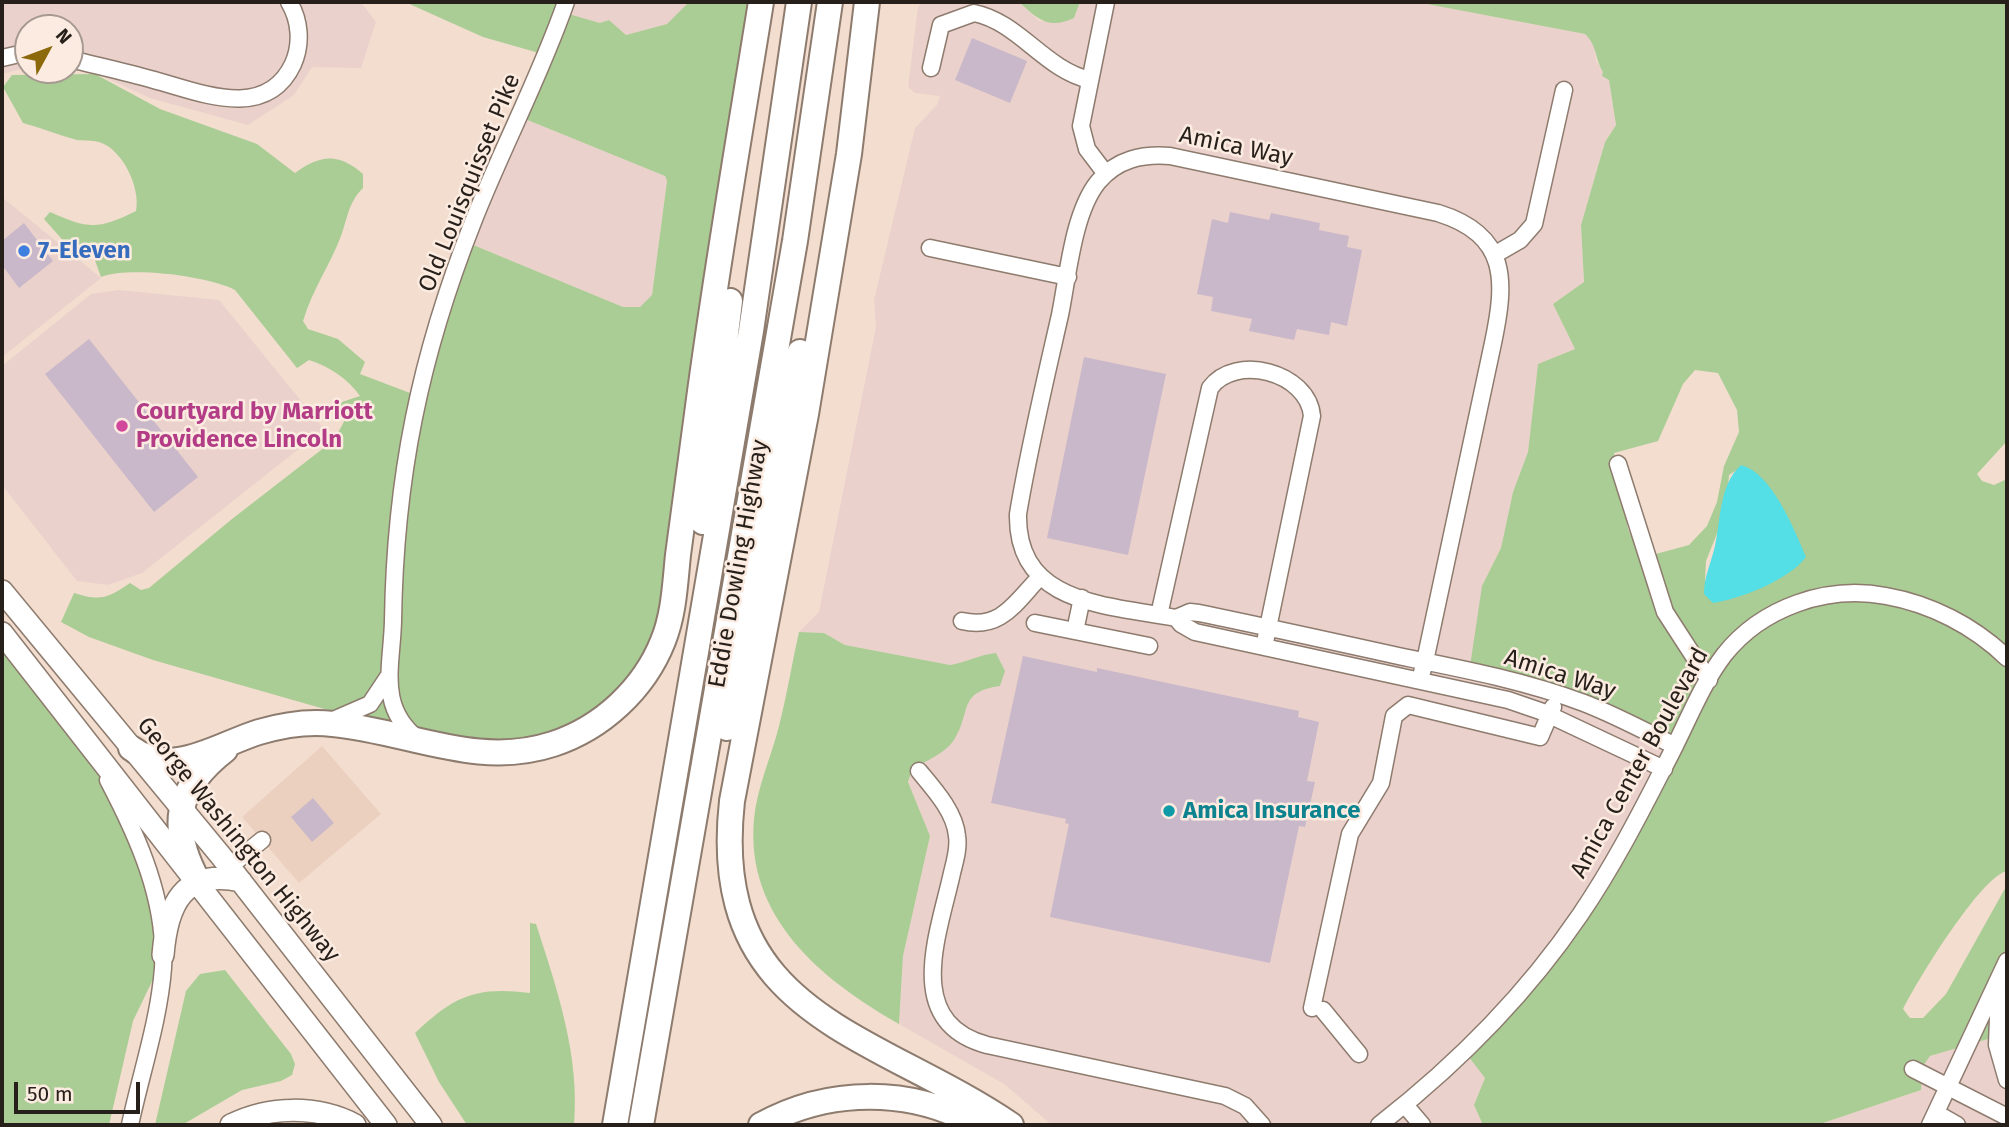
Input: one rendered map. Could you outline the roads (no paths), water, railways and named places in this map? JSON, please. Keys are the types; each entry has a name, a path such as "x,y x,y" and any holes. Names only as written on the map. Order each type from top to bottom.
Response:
{"highway":[{"path":"686,721 692,598 763,2"},
{"path":"131,748 145,757 172,762 276,727 319,723 503,754 555,743 590,726 617,706 639,682 660,647 672,608 706,352 763,2"},
{"name":"Eddie Dowling Highway","path":"615,1125 686,721 761,268 799,2"},
{"name":"Eddie Dowling Highway","path":"641,1125 801,205 830,2"},
{"path":"664,990 698,877 865,2"},
{"path":"865,2 850,141 808,402 732,801 729,860 736,898 748,933 766,964 801,1003 844,1034 1011,1125"},
{"path":"198,881 182,841 181,808 187,789 198,775 243,737"},
{"path":"761,1125 806,1106 868,1096 935,1106 977,1125"}],"main road":[{"name":"George Washington Highway","path":"2,591 235,874 431,1125"},
{"path":"2,633 84,734 386,1125"},
{"path":"163,955 166,925 183,892 198,881 235,874"},
{"path":"231,1125 258,1114 293,1110 328,1114 355,1125"}],"street":[{"path":"84,63 209,96 245,99 275,86 291,67 299,41 297,24 289,2"},
{"name":"Old Louisquisset Pike","path":"423,742 407,730 393,708 388,674 399,493 426,361 473,221 531,92 566,2"},
{"path":"1106,2 1082,134 1087,149 1106,174"},
{"path":"931,68 941,25 975,13 1002,25 1066,72 1090,80"},
{"path":"1494,255 1520,240 1534,224 1564,90"},
{"name":"Amica Way","path":"1420,680 1424,661 1502,300 1502,279 1494,255 1474,230 1451,217 1184,159 1144,155 1122,162 1106,174 1087,201 1068,277 1018,514 1022,552 1039,578 1057,590 1082,598 1176,618 1190,612 1199,613 1424,661 1557,695 1598,709 1675,746"},
{"path":"930,248 1068,277"},
{"path":"1159,615 1207,395 1220,377 1243,370 1281,376 1297,384 1308,398 1312,416 1264,647"},
{"path":"1618,464 1665,612 1709,680"},
{"path":"962,621 981,624 992,622 1039,578"},
{"name":"Amica Center Boulevard","path":"1379,1125 1472,1044 1550,957 1606,873 1725,654 1762,622 1809,599 1843,593 1876,594 1928,608 1975,632 2007,658"},
{"path":"1075,631 1082,598"},
{"name":"Amica Way","path":"1176,618 1195,632 1508,700 1550,716 1664,769"},
{"path":"1035,623 1149,646"},
{"path":"319,723 342,718 370,704 382,690 388,674"},
{"path":"1359,1054 1317,1009 1350,834 1381,783 1394,716 1408,705 1540,737 1557,695"},
{"path":"84,734 143,853 157,909 163,955 159,1000 131,1125"},
{"path":"919,771 947,810 958,838 932,976 936,1001 953,1028 968,1039 987,1045 1225,1096 1245,1106 1262,1125"},
{"path":"235,874 262,840"},
{"path":"2005,966 1996,1035 2001,1065 2007,1080"},
{"path":"1957,1125 1933,1119 2005,966"},
{"path":"1913,1069 2007,1117"},
{"path":"1405,1105 1422,1125"}],"water":[{"path":"1741,465 1752,470 1772,490 1806,557 1776,581 1737,597 1713,603 1704,594 1705,582 1728,482"}],"place":[{"name":"7-Eleven","path":"24,251"},
{"name":"Courtyard by Marriott Providence Lincoln","path":"122,426"},
{"name":"Amica Insurance","path":"1169,811"}]}
